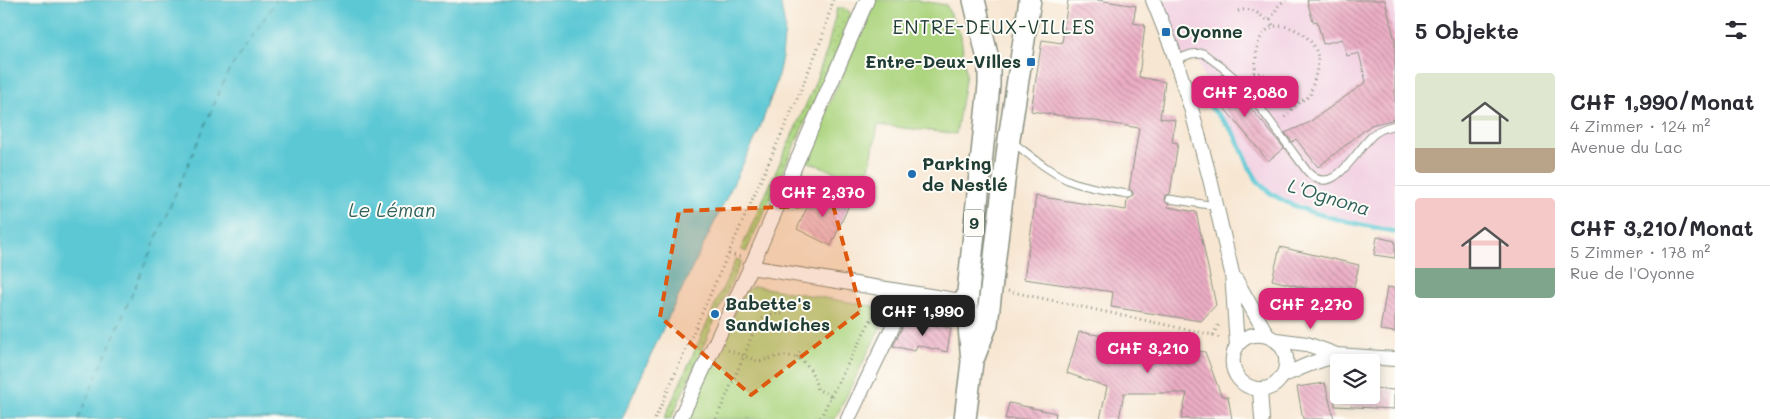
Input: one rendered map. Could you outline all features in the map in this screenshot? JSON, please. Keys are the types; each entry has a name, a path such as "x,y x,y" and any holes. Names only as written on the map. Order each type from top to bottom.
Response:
{"main road":[{"name":"9","path":"965,419 972,362 967,302 990,85 988,63 974,0"},
{"name":"9","path":"972,362 987,324 1009,139 1030,0"}],"street":[{"path":"680,419 750,267 867,0"},
{"path":"1153,0 1191,108 1216,206 1232,273 1237,346"},
{"path":"750,267 967,302"},
{"path":"1232,273 1271,338 1284,350 1287,363 1283,376"},
{"path":"848,419 903,292"},
{"path":"1330,357 1309,364 1283,376 1274,386 1260,389 1244,384 1234,371 1233,354 1241,342 1253,335 1307,344 1335,354"},
{"path":"1380,358 1395,359"},
{"path":"1260,389 1262,419"}],"lane":[{"path":"1175,60 1191,54 1203,53 1224,68 1244,86 1311,176 1323,181 1329,180 1338,174 1374,134 1395,125"},
{"path":"1009,139 1064,178 1099,189 1128,194"},
{"path":"1169,199 1216,206"}],"path":[{"path":"655,419 800,92 822,38 832,0"},
{"path":"1270,19 1278,6 1286,0"},
{"path":"1238,11 1247,9 1256,12 1266,19 1270,19"},
{"path":"1270,19 1273,26"},
{"path":"1244,86 1254,73 1257,46 1261,36 1273,26 1289,27 1303,34 1315,47 1318,62 1310,96 1298,103 1274,126"},
{"path":"1254,73 1262,73 1298,103"},
{"path":"1003,290 1213,335"},
{"path":"820,419 870,321 903,292"},
{"path":"716,419 759,322 774,312 782,314"},
{"path":"714,344 759,362 774,356 797,357 811,370 817,389 831,396"},
{"path":"797,357 801,348"}],"highlighted area":[{"path":"833,205 861,311 751,395 660,317 679,211"}],"shaded area":[{"path":"1153,0 1395,0 1395,229 1330,215 1282,199 1261,184 1237,136 1209,95 1196,53 1175,60"}],"green space":[{"path":"876,0 915,0 946,5 961,36 966,74 956,134 878,125 866,184 804,160"},
{"path":"837,8 844,8 849,11 851,21 746,252 741,249 812,91 827,50"},
{"path":"736,259 741,261 671,419 664,419"},
{"path":"754,286 872,306 887,314 835,419 687,419 744,292"}],"water":[{"name":"Le Léman","path":"0,0 780,0 785,27 782,57 776,84 758,133 665,324 622,419 0,419"}],"building":[{"path":"1068,0 1098,0 1136,6 1133,23 1145,25 1139,77 1165,82 1160,118 1175,120 1172,142 1178,143 1170,194 1165,195 1164,200 1169,204 1168,207 1196,212 1216,305 1201,321 1111,307 1113,292 1024,279 1036,196 1126,210 1127,199 1133,195 1133,192 1129,189 1139,128 1031,111 1042,40 1062,43"},
{"path":"1307,0 1385,0 1395,41 1395,119 1371,125 1318,167 1296,139 1292,142 1285,133 1308,123 1366,82 1359,53 1347,56 1342,39 1323,44 1317,21 1313,22"},
{"path":"1222,74 1284,148 1268,161 1207,87"},
{"path":"815,190 849,205 831,246 797,229"},
{"path":"1377,237 1395,241 1395,258 1374,255"},
{"path":"1280,247 1359,265 1351,299 1272,280"},
{"path":"1387,287 1395,288 1395,332 1380,330"},
{"path":"906,320 951,328 947,352 917,345 915,351 893,346"},
{"path":"1079,332 1205,352 1221,395 1228,397 1232,419 1181,419 1187,393 1124,393 1119,419 1100,419 1107,387 1067,373"},
{"path":"1325,383 1334,419 1303,419 1297,387"},
{"path":"1380,389 1394,390 1394,409 1335,406 1335,404 1380,404"},
{"path":"1009,403 1056,413 1055,419 1005,419"}],"waterway":[{"name":"L'Ognona","path":"1210,106 1232,130 1254,175 1268,191 1283,200 1320,215 1395,232"}],"ferry route":[{"path":"78,419 228,72 277,0"}],"place":[{"name":"Oyonne","path":"1166,32"},
{"name":"Entre-Deux-Villes","path":"1031,62"},
{"name":"Parking de Nestlé","path":"912,174"},
{"name":"Babette's Sandwiches","path":"715,314"}],"district":[{"name":"ENTRE-DEUX-VILLES","path":"994,27"}]}
